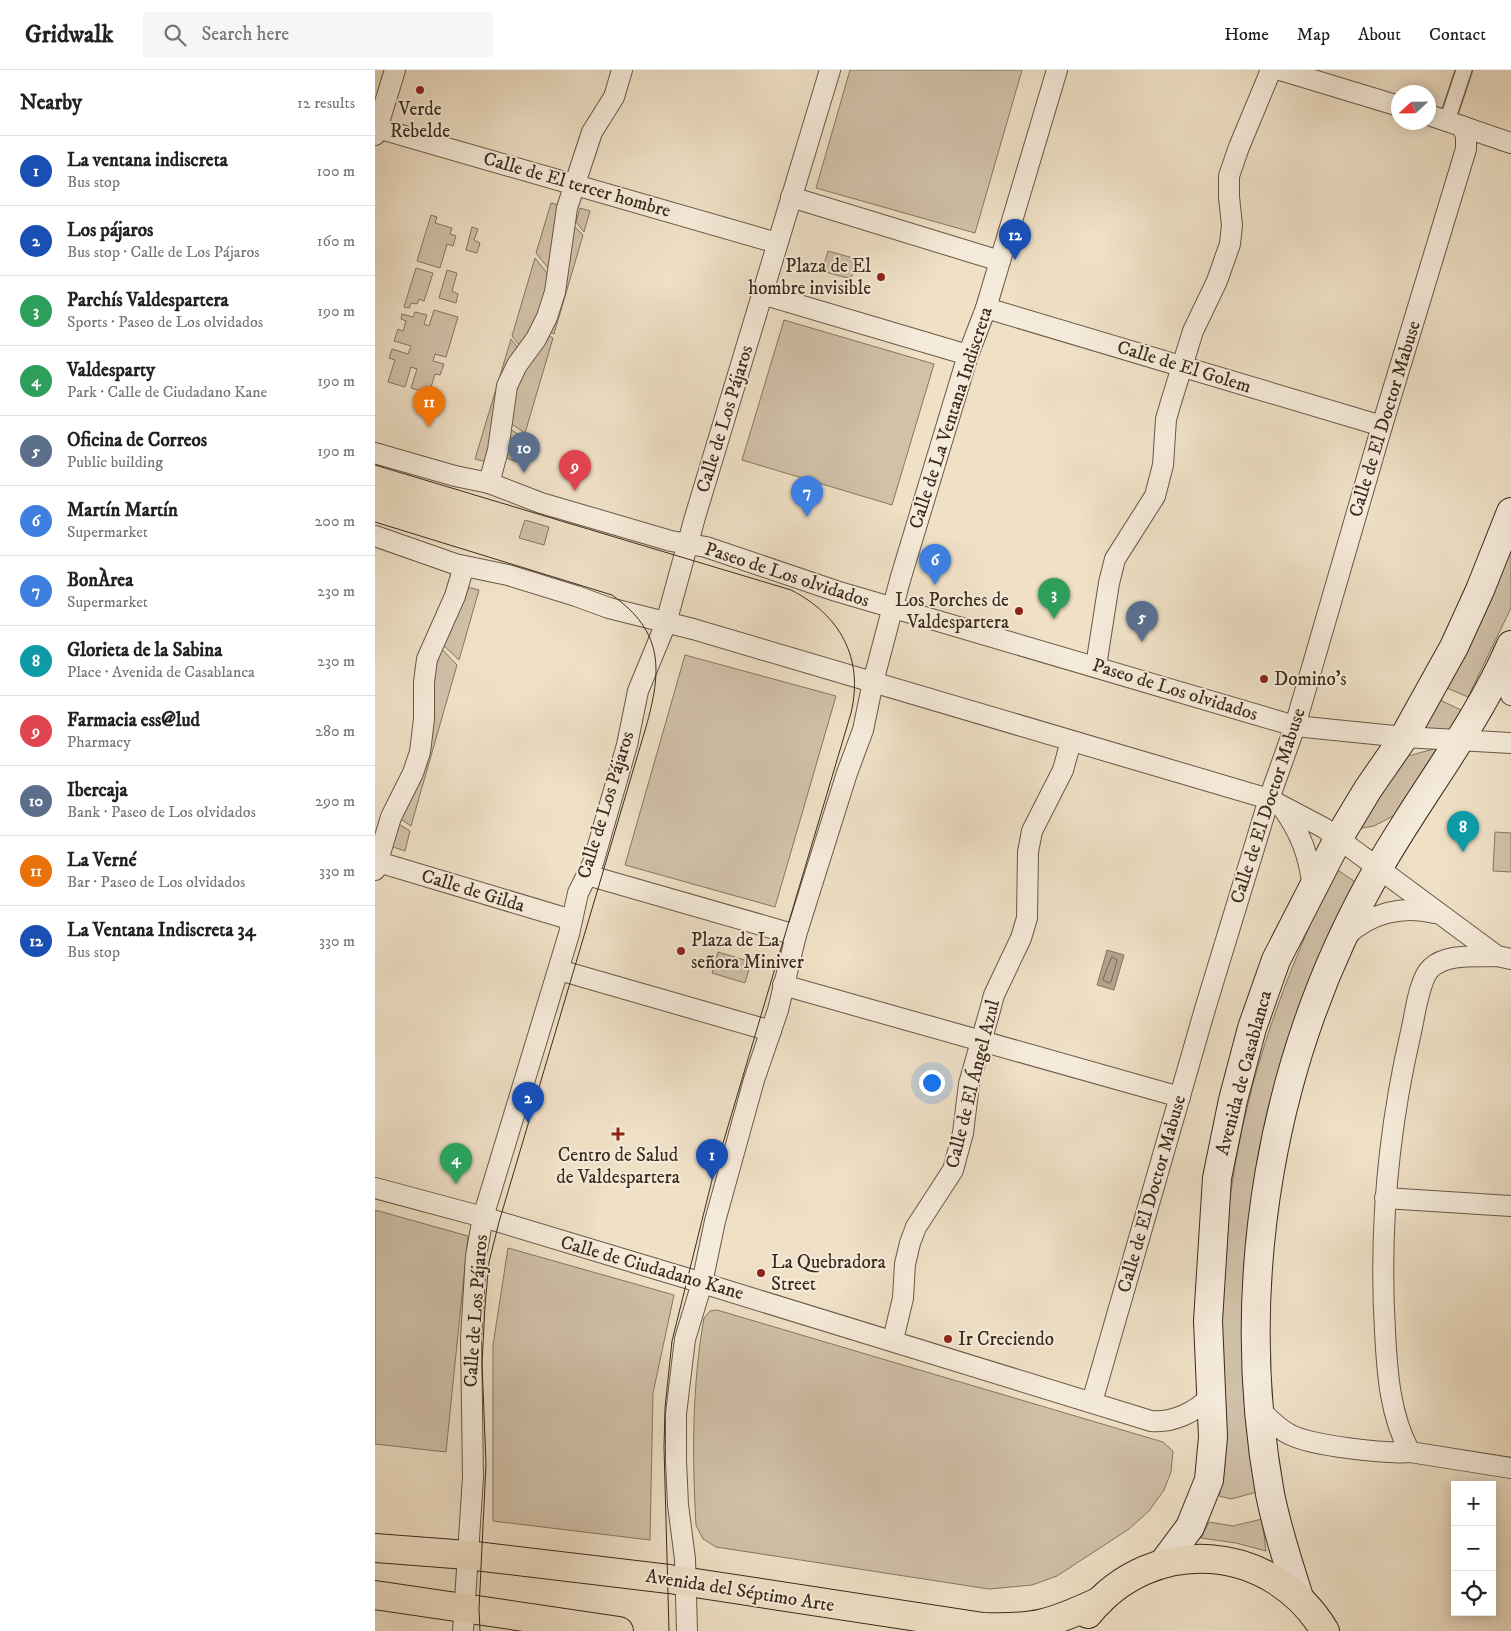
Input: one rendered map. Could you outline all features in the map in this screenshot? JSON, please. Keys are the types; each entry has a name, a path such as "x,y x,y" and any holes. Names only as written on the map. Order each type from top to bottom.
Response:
{"main road":[{"name":"Avenida de Casablanca","path":"1164,1562 1190,1527 1209,1480 1212,1452 1207,1321 1217,1178 1231,1110 1252,1028 1276,960 1338,839 1368,789 1404,737 1454,647 1480,590 1511,512"},
{"path":"1299,1598 1284,1552 1270,1495 1261,1412 1255,1325 1258,1261 1274,1146 1304,1033 1341,941 1379,868 1462,740 1508,653"},
{"name":"Avenida del Séptimo Arte","path":"375,1548 467,1555 686,1582 983,1628 1024,1628 1049,1623 1064,1619 1099,1601"},
{"path":"1077,1631 1099,1601 1143,1570 1164,1562 1212,1558 1245,1565 1268,1576 1299,1598 1325,1631"},
{"path":"375,1595 464,1619 619,1631"}],"street":[{"path":"489,483 498,450 507,386 517,365 537,338 544,324 555,292 563,231 575,185 593,132 614,97 622,70"},
{"name":"Calle de Los Pájaros","path":"464,1619 473,1477 471,1338 476,1256 483,1217 559,970 578,893 595,854 627,745 641,682 666,623 777,242 830,70"},
{"name":"Calle de La Ventana Indiscreta","path":"687,1631 686,1582 678,1505 676,1414 685,1339 702,1283 715,1221 754,1080 771,1031 796,935 847,773 863,730 873,682 894,609 900,580 968,355 986,308 1057,70"},
{"path":"1096,666 1109,582 1115,559 1155,496 1163,465 1166,419 1193,331 1217,281 1229,244 1232,225 1229,176 1271,70"},
{"path":"1279,70 1391,104"},
{"path":"1464,70 1446,121 1511,143"},
{"path":"376,132 387,76"},
{"name":"Calle de El Doctor Mabuse","path":"1092,1402 1180,1097 1274,801 1382,426 1466,149 1466,136 1446,121"},
{"name":"Calle de El tercer hombre","path":"376,132 575,185 777,242"},
{"path":"791,198 1000,261"},
{"path":"762,294 968,355"},
{"name":"Calle de El Golem","path":"986,308 1382,426"},
{"name":"Paseo de Los olvidados","path":"375,453 455,476 489,483 541,503 688,544 706,547 763,568 894,609 1096,666 1295,726 1404,737 1511,743"},
{"path":"375,536 464,566 508,575 609,608 873,682 1274,801 1324,828 1438,914 1504,957"},
{"path":"376,865 391,817 413,773 420,752 424,719 423,682 427,659 431,645 451,604 464,566"},
{"path":"1508,653 1511,695"},
{"name":"Calle de El Ángel Azul","path":"893,1340 903,1298 905,1264 910,1243 916,1227 953,1170 963,1133 969,1084 994,995 1015,956 1027,918 1028,852 1032,831 1053,793 1071,741"},
{"path":"1274,801 1303,842 1309,860 1313,888"},
{"name":"Calle de Gilda","path":"376,865 572,920"},
{"path":"587,875 796,935"},
{"path":"1341,941 1362,924 1385,913 1415,910 1438,914"},
{"path":"1410,1452 1399,1431 1386,1356 1381,1266 1385,1198 1400,1079 1425,978 1438,962 1449,958 1504,957"},
{"path":"559,970 771,1031"},
{"path":"783,985 1180,1097"},
{"name":"Calle de Ciudadano Kane","path":"375,1188 483,1217 1159,1422 1193,1411 1210,1397"},
{"path":"1385,1198 1511,1206"},
{"path":"1261,1412 1289,1434 1300,1439 1393,1454 1410,1452 1511,1468"}],"shaded area":[{"path":"850,70 1022,70 975,233 816,188"},
{"path":"551,203 563,206 552,273 536,253"},
{"path":"580,208 590,211 584,232 576,222"},
{"path":"431,215 437,217 435,223 452,228 450,234 456,236 453,246 447,244 440,268 417,261"},
{"path":"574,226 583,235 554,334 550,332"},
{"path":"472,227 478,229 474,240 480,243 477,253 466,250"},
{"path":"828,251 857,259 851,279 822,271"},
{"path":"535,258 551,278 536,323 520,346 512,336"},
{"path":"416,268 433,273 424,301 419,299 417,304 411,303 409,308 404,307"},
{"path":"447,270 457,273 452,291 458,294 456,303 439,298"},
{"path":"434,310 458,317 446,357 435,354 433,361 444,364 440,375 435,374 429,394 411,388 417,369 411,367 405,387 388,382 395,360 389,358 392,349 408,354 411,346 394,341 398,329 403,331 406,321 401,319 402,314 413,317 415,312 427,315 424,324 429,326"},
{"path":"784,320 934,364 892,505 742,460"},
{"path":"548,335 553,338 525,433 510,423 512,409 522,376"},
{"path":"511,339 518,348 497,392 487,462 475,459"},
{"path":"510,429 524,438 517,462 506,458"},
{"path":"525,520 549,527 544,545 519,538"},
{"path":"1511,546 1511,608 1468,697 1447,688"},
{"path":"467,587 479,590 459,660 441,643"},
{"path":"440,647 457,665 411,826 399,818 426,760 432,738 433,676"},
{"path":"685,655 836,696 775,907 625,865"},
{"path":"1438,699 1461,710 1449,732 1421,728"},
{"path":"1437,748 1393,816 1374,826 1357,829 1401,762 1408,756"},
{"path":"397,823 410,831 405,851 390,846"},
{"path":"1495,832 1511,833 1511,872 1493,871"},
{"path":"1336,869 1357,883 1276,1095 1257,1492 1231,1499 1219,1496 1225,1451 1220,1335 1226,1236 1238,1149 1258,1066 1285,986"},
{"path":"718,952 751,962 745,983 712,973"},
{"path":"375,1210 468,1236 446,1452 375,1444"},
{"path":"508,1248 674,1295 653,1393 650,1540 493,1521 493,1345"},
{"path":"717,1310 1163,1442 1173,1451 1171,1472 1164,1490 1149,1511 1129,1529 1057,1576 1032,1585 989,1589 716,1547 703,1539 696,1525 694,1421 697,1370 704,1318 710,1311"},
{"path":"1262,1519 1266,1551 1236,1543 1201,1538 1209,1522 1233,1526"}],"water":[{"path":"1107,950 1124,955 1114,990 1097,985"}],"tram line":[{"path":"375,465 791,590 808,600 835,625 851,657 854,674 851,713 712,1180 672,1341 665,1408 664,1447 669,1631"},
{"path":"375,522 612,595 629,609 641,623 650,638 655,654 655,688 646,727 499,1222 489,1262 482,1363 486,1464 479,1609 480,1631"}],"place":[{"name":"Verde Rebelde","path":"420,90"},
{"name":"La Ventana Indiscreta 34","path":"1015,260"},
{"name":"Plaza de El hombre invisible","path":"881,277"},
{"name":"La Verné","path":"429,427"},
{"name":"Ibercaja","path":"524,473"},
{"name":"Farmacia ess@lud","path":"575,491"},
{"name":"BonÀrea","path":"807,517"},
{"name":"Martín Martín","path":"935,585"},
{"name":"Los Porches de Valdespartera","path":"1019,611"},
{"name":"Parchís Valdespartera","path":"1054,619"},
{"name":"Oficina de Correos","path":"1142,642"},
{"name":"Domino's","path":"1264,679"},
{"name":"Glorieta de la Sabina","path":"1463,852"},
{"name":"Plaza de La señora Miniver","path":"681,951"},
{"name":"Los pájaros","path":"528,1123"},
{"name":"Centro de Salud de Valdespartera","path":"618,1134"},
{"name":"La ventana indiscreta","path":"712,1180"},
{"name":"Valdesparty","path":"456,1184"},
{"name":"La Quebradora Street","path":"761,1273"},
{"name":"Ir Creciendo","path":"948,1339"}]}
